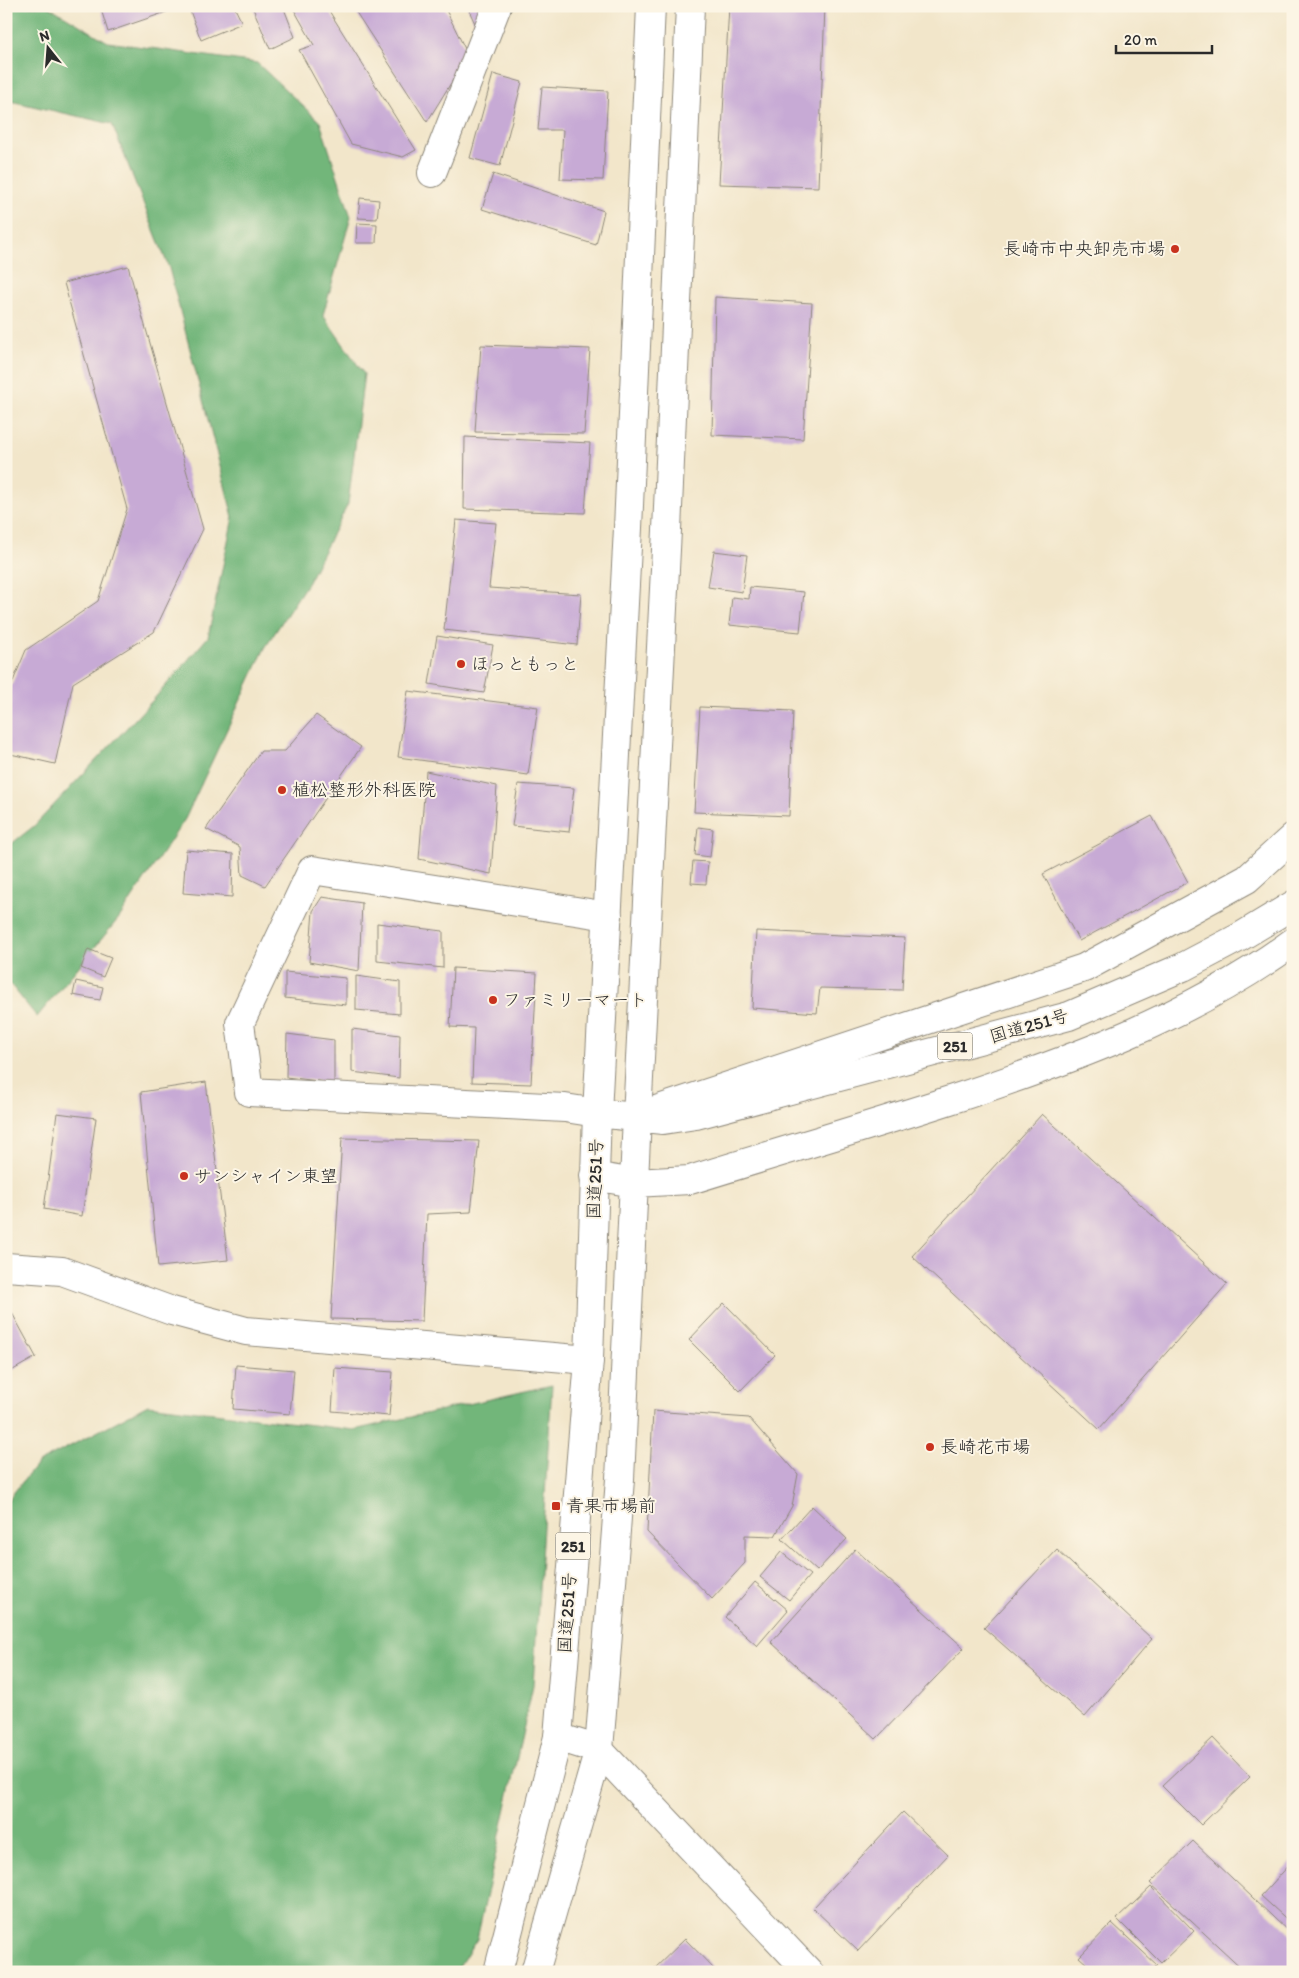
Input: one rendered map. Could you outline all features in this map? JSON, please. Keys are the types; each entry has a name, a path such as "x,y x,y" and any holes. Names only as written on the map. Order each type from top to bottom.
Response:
{"main road":[{"path":"432,173 497,6"},
{"path":"608,916 312,870 240,1023 249,1092 565,1108 597,1113 608,916 652,6"},
{"path":"634,1183 690,6"},
{"path":"636,1117 1084,968 1247,879 1293,837"},
{"name":"国道251号","path":"498,1972 558,1737 577,1482 589,1360 597,1113 663,1120 696,1115 1068,1016 1183,967 1240,938 1293,905"},
{"path":"594,1176 634,1183 690,1180 1048,1068 1163,1019 1258,968 1293,942"},
{"name":"251","path":"535,1972 599,1750 620,1479 634,1183"},
{"path":"6,1267 62,1271 172,1311 246,1331 589,1360"},
{"path":"558,1737 599,1750 809,1972"}],"green space":[{"path":"6,6 48,6 108,42 257,63 320,122 351,217 323,315 364,374 348,504 308,582 265,648 185,819 119,918 37,1017 6,979 6,848 34,826 153,700 208,637 233,517 169,268 112,124 6,100"},
{"path":"552,1385 533,1685 477,1939 456,1972 6,1972 6,1502 38,1463 148,1405 354,1430"}],"building":[{"path":"100,6 170,6 172,10 108,32"},
{"path":"201,6 234,6 242,23 201,40 190,11"},
{"path":"252,6 283,6 295,37 270,49"},
{"path":"292,6 326,6 416,150 403,157 351,144 299,50 314,45"},
{"path":"352,6 444,6 468,55 427,122"},
{"path":"467,6 485,6 477,28"},
{"path":"729,6 825,6 818,187 719,184"},
{"path":"493,74 522,82 500,166 470,158"},
{"path":"542,87 608,91 603,180 560,179 563,130 538,130"},
{"path":"493,174 604,211 596,245 482,209"},
{"path":"360,198 379,200 377,219 358,218"},
{"path":"357,223 377,224 376,243 356,243"},
{"path":"128,266 203,529 154,632 73,683 55,764 6,753 6,690 9,691 26,650 98,601 127,509 64,283"},
{"path":"715,297 812,303 803,439 712,435"},
{"path":"481,345 590,349 584,434 475,432"},
{"path":"465,437 590,443 585,513 464,509"},
{"path":"456,520 496,523 489,588 581,594 577,645 444,630"},
{"path":"714,551 747,555 742,592 708,587"},
{"path":"750,587 804,592 800,632 729,625 732,597 749,599"},
{"name":"ほっともっと","path":"437,636 493,645 484,693 429,684"},
{"path":"408,691 538,707 528,775 398,757"},
{"path":"700,707 793,711 789,816 694,812"},
{"name":"植松整形外科医院","path":"316,715 361,747 265,886 242,875 240,847 206,829 261,751 285,751"},
{"path":"426,771 497,786 491,874 419,859"},
{"path":"518,784 574,788 569,832 512,826"},
{"path":"1152,816 1188,882 1079,941 1043,874"},
{"path":"698,827 713,829 710,857 695,855"},
{"path":"186,850 233,854 232,897 183,893"},
{"path":"693,861 708,862 706,884 691,883"},
{"path":"322,897 362,903 359,971 309,962 313,911"},
{"path":"377,923 443,931 443,968 377,961"},
{"path":"756,931 905,938 902,990 820,988 817,1013 752,1008"},
{"path":"88,949 111,958 103,977 81,968"},
{"name":"ファミリーマート","path":"453,968 537,973 531,1084 472,1082 474,1028 450,1027"},
{"path":"285,972 346,978 346,1005 285,998"},
{"path":"356,976 400,982 400,1014 356,1010"},
{"path":"76,981 103,987 100,1000 73,995"},
{"path":"352,1029 400,1035 399,1078 352,1072"},
{"path":"287,1034 334,1040 334,1083 286,1077"},
{"name":"サンシャイン東望","path":"206,1082 228,1260 158,1267 141,1092"},
{"path":"57,1113 96,1118 82,1216 44,1209"},
{"path":"1042,1114 1227,1284 1099,1429 912,1256"},
{"path":"342,1138 479,1141 471,1212 427,1214 422,1321 331,1319"},
{"path":"6,1302 36,1357 6,1374"},
{"path":"724,1303 775,1355 740,1391 689,1340"},
{"path":"236,1365 294,1370 290,1414 233,1409"},
{"path":"335,1368 393,1372 389,1416 332,1411"},
{"path":"653,1411 749,1418 798,1474 792,1506 775,1536 745,1535 745,1563 712,1599 647,1532"},
{"path":"812,1506 847,1539 817,1571 782,1539"},
{"path":"855,1549 964,1648 876,1739 771,1642"},
{"path":"1057,1550 1152,1639 1085,1717 984,1628"},
{"path":"781,1552 810,1575 789,1600 760,1577"},
{"path":"755,1582 788,1610 757,1646 725,1617"},
{"path":"1213,1738 1250,1777 1201,1825 1162,1786"},
{"path":"903,1812 948,1855 858,1951 813,1908"},
{"path":"1193,1841 1293,1936 1293,1972 1246,1972 1150,1883"},
{"path":"1293,1861 1293,1925 1261,1896"},
{"path":"1151,1887 1194,1931 1161,1963 1117,1919"},
{"path":"1112,1923 1157,1965 1151,1972 1096,1972 1079,1957"},
{"path":"685,1939 717,1972 651,1972"}],"place":[{"name":"長崎市中央卸売市場","path":"1175,249"},
{"name":"ほっともっと","path":"461,664"},
{"name":"植松整形外科医院","path":"282,790"},
{"name":"ファミリーマート","path":"493,1000"},
{"name":"サンシャイン東望","path":"184,1176"},
{"name":"長崎花市場","path":"930,1447"},
{"name":"青果市場前","path":"556,1506"}]}
